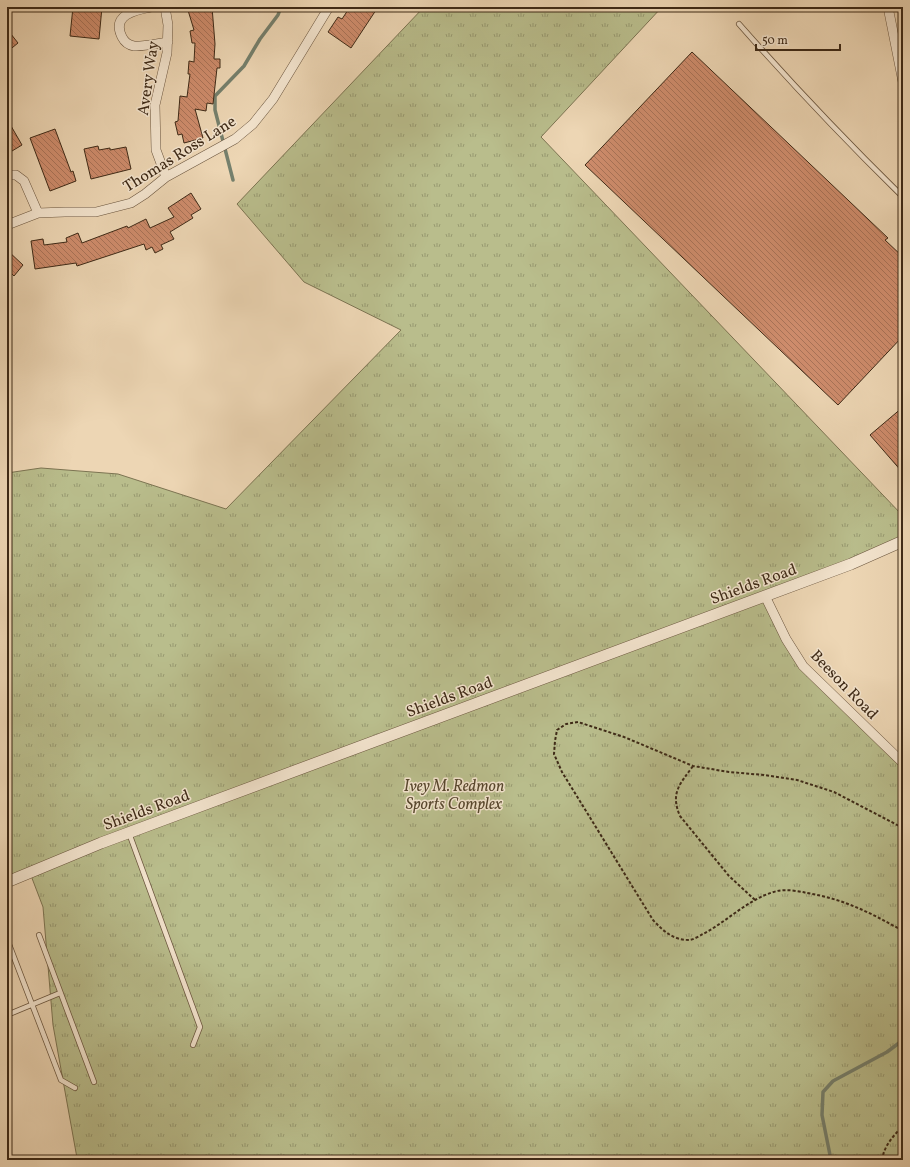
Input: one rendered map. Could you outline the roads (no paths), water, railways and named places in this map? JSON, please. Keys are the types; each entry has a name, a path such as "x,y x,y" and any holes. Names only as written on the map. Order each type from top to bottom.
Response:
{"street":[{"path":"150,7 127,14 121,21 119,30 125,42 134,46 168,42"},
{"name":"Avery Way","path":"164,7 168,25 167,53 155,105 156,150 166,177"},
{"name":"Thomas Ross Lane","path":"7,225 38,213 96,212 131,203 146,194 166,177 235,139 252,124 273,99 329,7"},
{"path":"888,7 903,82"},
{"path":"7,175 16,175 24,181 38,213"},
{"name":"Shields Road","path":"7,882 101,843 851,564 903,541"},
{"name":"Beeson Road","path":"765,596 786,639 803,666 903,763"}],"lane":[{"path":"739,24 786,78 836,131 900,194"},
{"path":"129,833 200,1027 193,1045"},
{"path":"39,935 94,1082"},
{"path":"7,941 61,1080 75,1088"},
{"path":"7,1015 60,993"}],"waterway":[{"path":"233,180 215,110 215,96 244,66 260,39 278,15 281,7"},
{"path":"831,1160 822,1115 823,1092 833,1081 887,1052 903,1040"}],"park label":[{"name":"Ivey M. Redmon Sports Complex","path":"454,794"}]}
